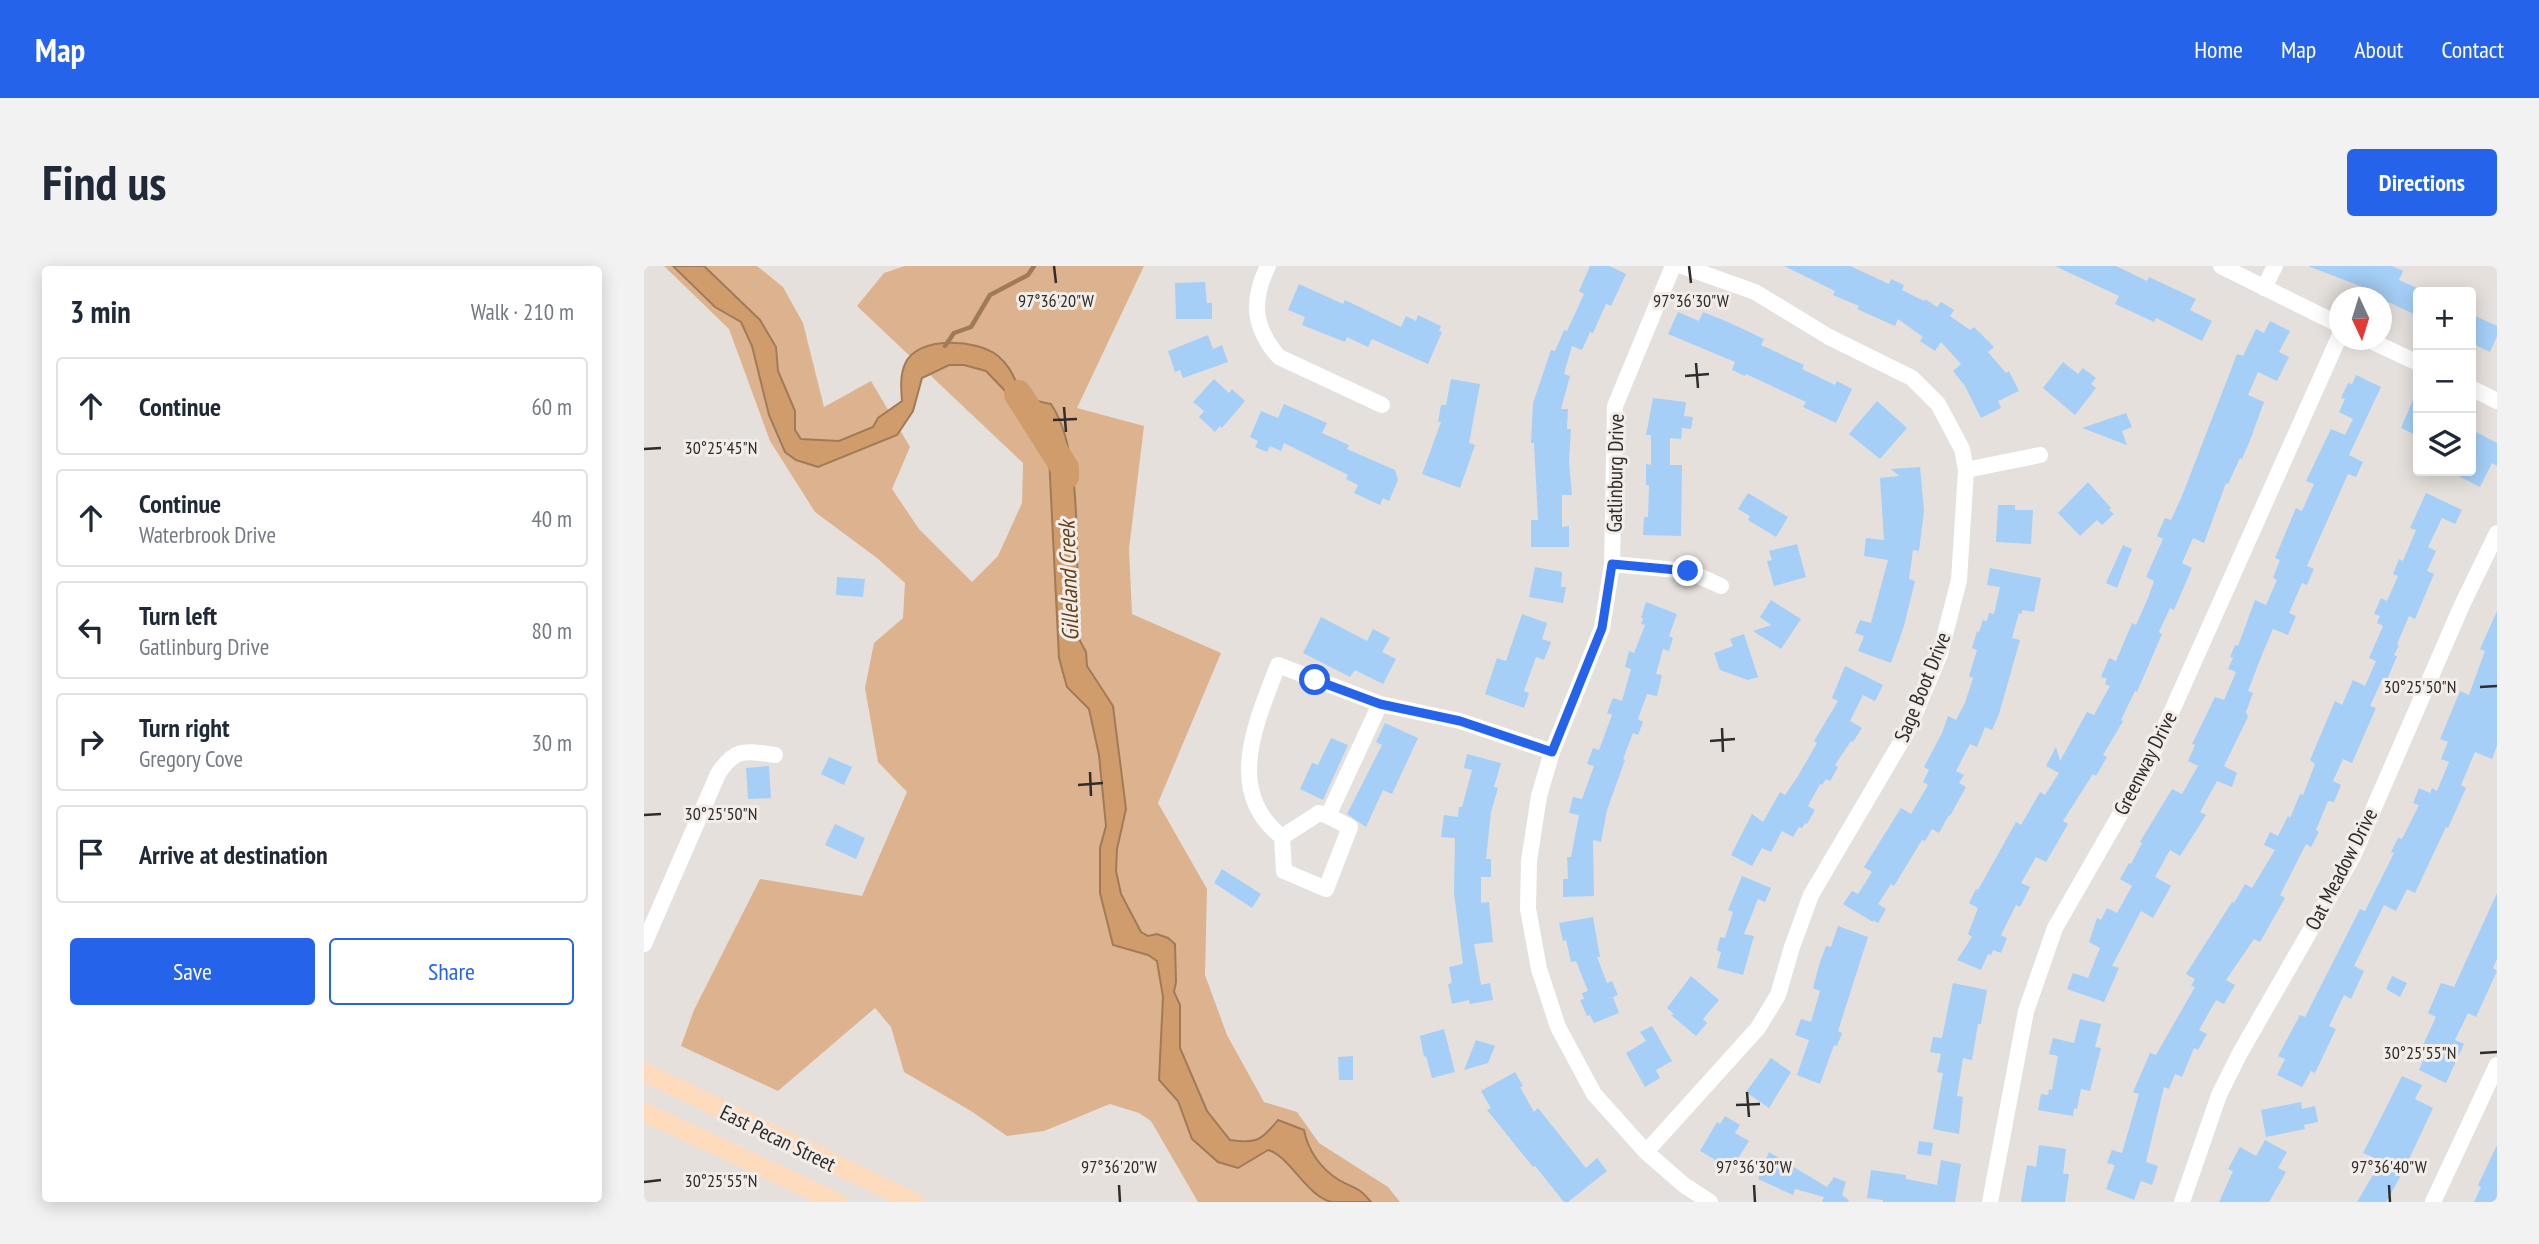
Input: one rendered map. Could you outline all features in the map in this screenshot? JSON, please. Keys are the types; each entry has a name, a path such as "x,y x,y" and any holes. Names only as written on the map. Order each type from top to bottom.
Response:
{"main road":[{"name":"East Pecan Street","path":"644,1072 914,1202"},
{"name":"East Pecan Street","path":"644,1112 837,1202"}],"street":[{"path":"1268,266 1259,284 1257,307 1259,328 1268,344 1279,357 1382,405"},
{"name":"Gatlinburg Drive","path":"1673,266 1615,406 1612,564 1602,628 1552,752 1539,796 1529,861 1528,909 1539,969 1558,1027 1594,1094 1646,1152 1684,1185 1710,1202"},
{"name":"Sage Boot Drive","path":"1646,1152 1758,1028 1778,995 1811,895 1909,730 1940,654 1959,580 1966,470 1962,449 1938,404 1912,378 1829,337 1755,292 1682,266"},
{"path":"2221,266 2329,320"},
{"path":"2264,288 2275,266"},
{"name":"Greenway Drive","path":"1990,1202 2026,1011 2055,928 2145,771 2333,350"},
{"path":"2390,350 2413,361"},
{"path":"2476,390 2497,401"},
{"path":"1966,470 2040,455"},
{"name":"Oat Meadow Drive","path":"2182,1202 2219,1095 2246,1041 2353,856 2462,605 2497,533"},
{"path":"1612,564 1688,571 1721,586"},
{"path":"1282,837 1319,813 1350,827 1326,888 1284,871 1282,837 1265,824 1255,802 1247,770 1250,742 1278,665 1380,704 1460,721 1552,752"},
{"path":"1328,816 1380,704"},
{"path":"644,944 718,774 728,759 739,753 775,755"},
{"path":"2433,1202 2497,1065"}],"shaded area":[{"path":"664,266 757,266 783,287 803,323 824,407 871,381 910,447 892,489 919,529 972,582 998,556 1022,503 1023,463 857,306 884,273 905,266 1144,266 1077,408 1144,426 1129,549 1132,614 1221,653 1158,803 1207,889 1205,975 1227,1035 1264,1102 1297,1112 1319,1143 1388,1187 1400,1202 1198,1202 1151,1121 1139,1113 1110,1104 1044,1131 1007,1136 971,1111 904,1072 891,1027 875,1008 778,1091 681,1046 694,1010 760,879 862,896 907,792 878,762 865,688 874,643 903,618 905,583 877,558 815,512 770,441 729,329"}],"water":[{"path":"673,266 704,266 760,320 776,347 778,371 795,411 795,430 801,439 839,441 873,427 878,418 902,401 902,373 905,364 922,348 934,344 963,343 989,350 1006,364 1022,392 1038,401 1051,404 1062,426 1074,484 1079,639 1086,652 1087,666 1113,706 1126,809 1117,849 1116,871 1121,894 1141,932 1148,936 1157,934 1175,944 1174,992 1180,1005 1180,1048 1207,1111 1230,1140 1258,1139 1278,1120 1304,1130 1312,1152 1321,1165 1332,1176 1359,1190 1371,1202 1332,1202 1323,1199 1276,1153 1268,1150 1238,1168 1218,1162 1192,1139 1178,1101 1159,1080 1163,997 1157,961 1148,955 1113,945 1100,893 1100,848 1106,826 1099,755 1089,709 1067,687 1059,658 1048,436 986,371 964,365 949,365 922,378 913,411 897,435 818,467 796,460 785,452 769,415 752,346 741,322 715,307"}],"building":[{"path":"1590,266 1609,266 1626,274 1611,306 1606,304 1582,350 1572,346 1564,374 1570,376 1561,409 1568,409 1567,429 1571,429 1569,462 1572,495 1562,495 1562,527 1569,526 1569,547 1531,547 1531,520 1538,520 1534,443 1531,443 1533,403 1551,350 1555,351 1564,330 1567,331 1584,294 1579,291"},
{"path":"1784,266 1850,266 1889,284 1891,279 1904,285 1902,290 1937,307 1941,302 1954,310 1950,316 1970,330 1974,327 1994,347 1988,352 2006,373 2009,371 2019,391 1998,401 2001,408 1981,418 1965,386 1953,371 1961,364 1941,342 1935,351 1920,341 1923,337 1898,319 1895,326 1857,309 1859,306 1833,295 1835,291"},
{"path":"2055,266 2116,266 2147,281 2149,277 2196,299 2190,310 2212,321 2202,341 2156,318 2154,322 2115,304 2119,296"},
{"path":"2308,266 2392,266 2403,271 2399,280 2415,287 2413,314 2392,304 2392,287 2363,287"},
{"path":"1205,282 1207,303 1212,303 1212,319 1176,319 1175,283"},
{"path":"1299,284 1343,304 1345,300 1401,327 1406,316 1416,321 1418,315 1441,326 1439,331 1442,332 1428,364 1372,339 1368,347 1347,337 1345,342 1302,325 1305,317 1288,310"},
{"path":"1678,312 1699,321 1703,312 1728,322 1764,339 1761,345 1804,365 1802,369 1835,385 1837,381 1852,389 1836,423 1803,407 1806,402 1732,370 1735,362 1668,334"},
{"path":"2476,316 2497,326 2497,336 2490,352 2476,345"},
{"path":"2270,321 2290,331 2279,352 2289,357 2277,381 2258,372 2248,395 2264,402 2249,443 2228,484 2226,483 2204,543 2193,538 2182,563 2192,568 2174,610 2170,608 2159,632 2162,634 2137,692 2135,691 2121,720 2123,721 2103,755 2107,757 2063,821 2068,824 2046,862 2036,857 2021,883 2030,887 2020,907 2016,905 2001,935 2007,938 2001,953 1993,950 1991,955 1988,954 1981,970 1957,960 1972,937 1968,934 1978,908 1969,903 1976,889 1978,890 2016,822 2021,825 2040,792 2045,795 2059,773 2046,766 2056,747 2060,761 2087,712 2094,715 2110,686 2105,684 2107,679 2101,677 2109,658 2116,661 2132,623 2136,625 2148,598 2154,581 2146,577 2163,539 2157,536 2165,518 2171,520 2182,496 2237,354 2243,356 2256,329 2264,333"},
{"path":"1208,335 1213,349 1222,345 1228,362 1183,378 1180,370 1175,372 1168,351"},
{"path":"2063,362 2078,374 2083,368 2096,378 2091,384 2096,388 2075,415 2043,388"},
{"path":"2356,375 2381,387 2349,455 2363,462 2356,477 2348,474 2307,566 2314,569 2307,585 2302,583 2289,613 2296,616 2288,635 2273,629 2263,652 2248,691 2253,693 2246,712 2248,717 2224,766 2237,773 2232,787 2217,781 2200,812 2206,815 2180,856 2170,850 2155,877 2171,886 2153,918 2141,911 2112,966 2119,968 2104,1002 2067,989 2073,973 2088,978 2100,948 2089,942 2097,918 2101,920 2107,908 2117,913 2132,886 2120,879 2129,863 2131,864 2142,843 2140,842 2172,789 2182,794 2198,766 2188,761 2195,745 2192,744 2215,697 2224,700 2236,672 2228,669 2233,658 2230,657 2235,645 2238,646 2255,600 2266,605 2277,580 2273,578 2280,560 2275,558 2296,508 2302,511 2314,484 2306,481 2331,429 2345,435 2353,419 2339,412 2345,399 2341,398 2348,383 2352,384"},
{"path":"1214,379 1229,393 1232,389 1245,401 1222,428 1220,426 1215,432 1199,417 1204,411 1193,402"},
{"path":"1451,379 1480,384 1469,443 1475,445 1460,488 1422,474 1441,422 1438,422 1441,405 1446,405"},
{"path":"1653,398 1686,402 1684,416 1693,417 1691,429 1682,428 1681,439 1670,438 1670,465 1682,465 1681,536 1643,535 1644,517 1648,517 1649,485 1646,485 1646,464 1651,465 1651,435 1646,435"},
{"path":"2413,400 2413,434 2401,428"},
{"path":"1877,401 1907,428 1880,459 1849,434"},
{"path":"1284,404 1327,423 1322,433 1349,445 1347,449 1395,470 1398,480 1389,501 1383,498 1380,505 1354,493 1358,485 1346,479 1348,475 1284,443 1281,451 1270,446 1267,452 1255,447 1258,441 1250,437 1261,411 1278,418"},
{"path":"2126,413 2132,427 2122,431 2127,445 2082,428"},
{"path":"2476,432 2497,443 2497,466 2492,463 2480,487 2459,476 2476,476"},
{"path":"1920,467 1924,511 1919,551 1913,550 1909,579 1915,581 1891,663 1858,651 1864,636 1855,633 1860,620 1871,623 1888,560 1864,556 1866,538 1884,540 1880,478 1899,476 1891,469"},
{"path":"2088,482 2114,514 2102,525 2097,520 2080,536 2058,513"},
{"path":"1748,493 1788,517 1776,537 1748,520 1750,516 1738,509"},
{"path":"2426,493 2462,510 2455,524 2442,518 2428,547 2436,551 2427,571 2434,574 2415,619 2409,616 2397,644 2399,645 2394,655 2397,656 2386,682 2382,680 2370,706 2376,708 2352,763 2343,759 2333,781 2341,785 2334,802 2328,801 2316,830 2319,832 2311,847 2306,844 2280,895 2285,898 2260,942 2254,939 2226,980 2235,985 2224,1004 2216,1000 2199,1030 2207,1034 2198,1050 2194,1048 2182,1077 2175,1074 2169,1089 2164,1087 2146,1162 2158,1166 2152,1185 2141,1181 2134,1200 2106,1189 2115,1165 2107,1163 2112,1150 2122,1153 2139,1094 2133,1092 2150,1053 2156,1055 2195,987 2191,986 2195,979 2186,974 2232,902 2234,903 2245,884 2252,888 2275,850 2264,845 2270,832 2278,836 2288,816 2290,818 2300,794 2303,795 2315,764 2310,760 2335,701 2342,705 2353,680 2365,686 2376,661 2369,658 2383,626 2377,623 2380,616 2374,614 2381,598 2387,601 2398,576 2393,574 2399,559 2403,561 2416,530 2410,528"},
{"path":"1998,505 2015,505 2015,510 2033,510 2031,544 1996,542"},
{"path":"1797,544 1806,577 1774,586 1767,561 1772,560 1769,551"},
{"path":"2123,545 2132,549 2117,588 2106,583"},
{"path":"1535,567 1562,572 1561,587 1566,587 1563,603 1529,597"},
{"path":"1990,568 2041,578 2034,612 2022,610 2022,614 2019,613 2012,638 2020,640 1992,730 1985,727 1977,747 1970,744 1956,771 1964,775 1959,783 1966,787 1939,833 1932,829 1925,841 1922,840 1894,886 1891,884 1878,904 1886,909 1878,923 1873,922 1843,904 1852,891 1858,894 1872,872 1864,867 1901,808 1911,814 1928,785 1923,782 1929,770 1924,767 1948,716 1956,720 1965,703 1973,678 1969,676 1977,650 1972,648 1977,631 1979,632 1983,620 1987,621 1989,613 1994,614 2000,587 1987,585"},
{"path":"837,577 865,579 863,597 836,595"},
{"path":"1771,600 1801,619 1781,649 1753,631 1771,625 1760,617"},
{"path":"1646,602 1677,614 1669,636 1673,638 1669,651 1663,649 1656,674 1662,675 1657,696 1647,694 1638,719 1643,722 1638,735 1633,733 1623,759 1625,760 1607,810 1601,842 1593,840 1594,896 1563,897 1563,879 1568,879 1567,857 1571,857 1579,815 1569,813 1573,797 1582,799 1594,766 1587,764 1593,748 1599,750 1612,715 1607,713 1613,698 1622,701 1631,669 1625,667 1629,651 1634,653 1645,625 1641,624 1641,618"},
{"path":"2497,611 2497,746 2492,759 2475,752 2461,785 2466,788 2415,893 2407,889 2396,911 2384,905 2354,966 2364,971 2351,999 2344,995 2329,1026 2336,1029 2315,1073 2311,1071 2302,1087 2277,1075 2285,1059 2278,1056 2300,1015 2305,1017 2360,909 2365,911 2394,853 2391,852 2398,838 2402,839 2419,805 2413,803 2419,788 2430,793 2432,788 2437,791 2449,762 2441,759 2448,742 2440,739 2460,691 2469,695 2485,651 2480,649"},
{"path":"1522,614 1547,623 1542,639 1551,642 1544,660 1536,657 1524,691 1529,693 1524,708 1485,694 1497,658 1506,661"},
{"path":"1321,617 1367,641 1373,629 1390,638 1382,652 1396,659 1383,684 1355,670 1350,677 1303,653"},
{"path":"1744,634 1758,677 1748,680 1720,670 1714,653 1733,646 1730,639"},
{"path":"1845,666 1883,685 1875,701 1863,695 1850,721 1862,728 1835,765 1838,767 1830,781 1826,779 1820,784 1808,806 1815,810 1807,824 1799,827 1793,837 1782,831 1771,852 1762,848 1752,866 1731,855 1752,814 1763,822 1780,792 1785,795 1798,776 1817,743 1814,741 1838,701 1832,698"},
{"path":"1385,723 1418,738 1392,794 1383,790 1366,827 1347,814 1382,745 1376,742"},
{"path":"1331,738 1348,745 1323,800 1300,789 1312,763 1318,765"},
{"path":"1467,754 1501,763 1494,787 1498,788 1491,812 1486,859 1491,859 1491,877 1481,877 1481,903 1489,902 1493,942 1474,944 1481,985 1490,983 1493,1000 1470,1004 1469,1000 1452,1004 1448,984 1452,983 1449,967 1463,964 1454,893 1455,838 1441,837 1444,815 1458,817 1459,807 1462,807 1472,770 1464,768"},
{"path":"829,757 852,767 844,785 821,774"},
{"path":"769,766 771,798 748,799 746,768"},
{"path":"835,824 865,838 856,859 825,845"},
{"path":"1222,869 1261,894 1252,908 1214,883"},
{"path":"1742,876 1771,888 1765,902 1758,899 1744,934 1754,936 1743,975 1717,968 1721,952 1717,950 1720,937 1725,938 1733,912 1728,910"},
{"path":"2497,893 2497,959 2493,968 2497,971 2476,1017 2468,1013 2455,1040 2464,1044 2446,1083 2419,1070 2429,1047 2423,1045 2436,1017 2428,1013 2441,983 2454,987"},
{"path":"1593,917 1600,957 1597,957 1607,983 1612,981 1618,995 1613,997 1619,1013 1594,1023 1590,1015 1587,1016 1580,1000 1584,999 1582,993 1588,991 1576,961 1571,962 1559,923"},
{"path":"1838,926 1868,937 1838,1031 1842,1033 1837,1046 1834,1045 1820,1084 1797,1075 1809,1040 1795,1035 1801,1019 1811,1022 1820,991 1813,988 1820,962 1826,946 1831,947"},
{"path":"1691,976 1719,1000 1703,1019 1707,1023 1696,1036 1671,1015 1674,1014 1667,1008"},
{"path":"2392,976 2407,983 2400,997 2386,989"},
{"path":"1953,983 1987,990 1972,1060 1963,1058 1957,1096 1963,1097 1959,1134 1933,1129 1943,1073 1937,1072 1941,1054 1930,1052 1933,1037 1942,1038"},
{"path":"2080,1019 2101,1024 2095,1047 2101,1048 2090,1091 2081,1089 2073,1116 2038,1110 2041,1094 2048,1095 2049,1089 2052,1090 2058,1056 2049,1054 2053,1038 2074,1043"},
{"path":"1652,1026 1672,1061 1656,1070 1660,1078 1645,1087 1626,1053 1646,1041 1640,1032"},
{"path":"1444,1029 1455,1072 1432,1078 1420,1036"},
{"path":"1476,1040 1495,1046 1488,1063 1464,1070"},
{"path":"1353,1056 1353,1080 1339,1080 1338,1057"},
{"path":"1771,1058 1791,1072 1769,1108 1746,1092"},
{"path":"1515,1072 1534,1112 1538,1108 1586,1168 1597,1158 1607,1171 1568,1202 1564,1202 1535,1166 1533,1167 1487,1110 1491,1108 1481,1091"},
{"path":"2402,1076 2422,1085 2415,1099 2433,1108 2386,1202 2357,1202 2381,1161 2363,1153"},
{"path":"2301,1102 2302,1109 2315,1106 2318,1122 2304,1125 2305,1129 2266,1137 2261,1110"},
{"path":"1725,1116 1740,1125 1735,1133 1749,1141 1734,1165 1721,1158 1719,1162 1700,1151 1717,1122 1720,1124"},
{"path":"2265,1140 2287,1152 2278,1168 2286,1172 2269,1202 2219,1202 2233,1171 2228,1169 2240,1147 2256,1156"},
{"path":"1919,1141 1933,1143 1931,1156 1917,1154"},
{"path":"2039,1145 2066,1149 2063,1174 2069,1174 2065,1202 2021,1202 2027,1165 2036,1167"},
{"path":"2497,1145 2497,1202 2474,1202 2481,1187 2478,1185"},
{"path":"1769,1152 1827,1187 1834,1177 1846,1182 1842,1195 1848,1202 1822,1202 1824,1197 1795,1189 1793,1195 1758,1179"},
{"path":"1941,1160 1961,1164 1955,1202 1883,1202 1867,1198 1871,1170 1906,1175 1906,1179 1937,1185"}],"waterway":[{"path":"945,346 954,333 971,327 990,295 1028,275 1034,266"},
{"name":"Gilleland Creek","path":"1018,394 1065,468 1065,476"}],"route":[{"path":"1315,680 1380,704 1460,721 1552,752 1602,628 1612,564 1688,571"}]}
